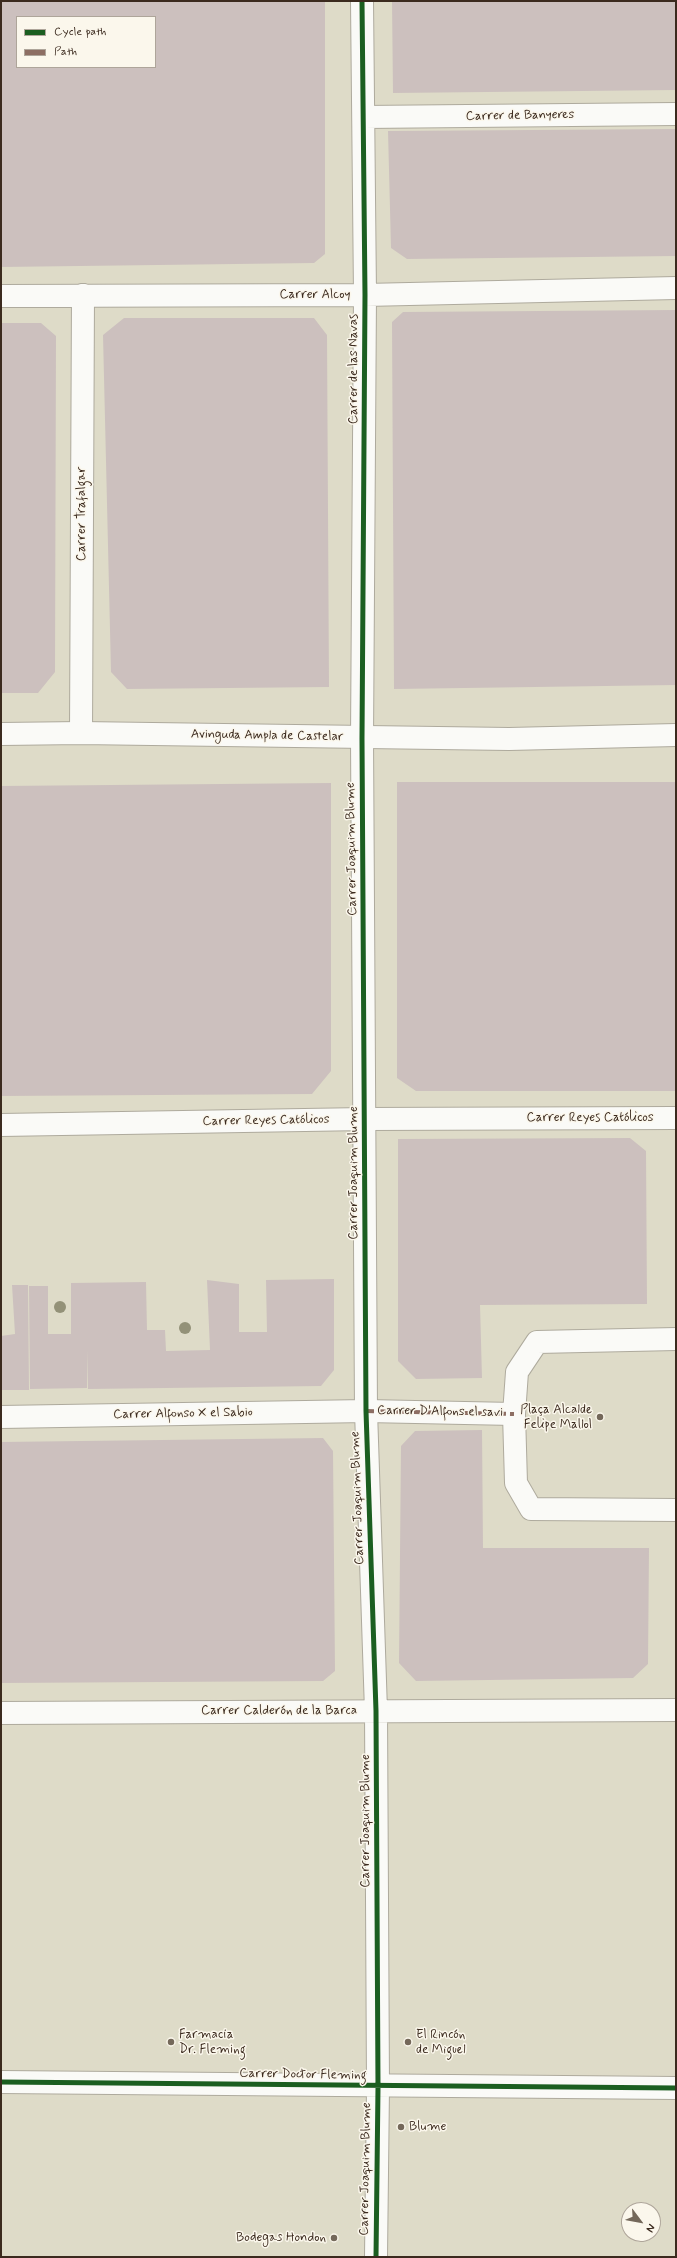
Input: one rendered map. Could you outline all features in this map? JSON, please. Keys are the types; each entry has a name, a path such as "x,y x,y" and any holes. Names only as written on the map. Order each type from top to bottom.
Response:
{"street":[{"name":"Carrer de las Navas","path":"362,1 365,294 362,738"},
{"name":"Carrer de Banyeres","path":"364,117 676,114"},
{"name":"Carrer Alcoy","path":"1,296 365,294 676,288"},
{"name":"Carrer Trafalgar","path":"81,733 83,295"},
{"name":"Avinguda Ampla de Castelar","path":"1,734 81,733 508,739 676,735"},
{"name":"Carrer Joaquim Blume","path":"362,738 366,1410 376,1711 378,2087 376,2257"},
{"name":"Carrer Reyes Católicos","path":"1,1125 365,1119 676,1118"},
{"path":"676,1339 537,1342 517,1372 514,1414 516,1483 531,1509 676,1510"},
{"name":"Carrer D'Alfons el savi","path":"366,1410 514,1414"},
{"name":"Carrer Alfonso X el Sabio","path":"1,1417 366,1410"},
{"name":"Carrer Calderón de la Barca","path":"1,1713 676,1710"},
{"name":"Carrer Doctor Fleming","path":"1,2082 378,2087 676,2088"}],"building":[{"path":"1,1 325,1 325,254 314,263 1,267"},
{"path":"392,1 676,1 676,90 393,93"},
{"path":"676,129 676,256 407,259 391,248 388,131"},
{"path":"676,310 676,685 394,689 392,322 403,312"},
{"path":"124,318 314,318 327,335 329,687 127,689 111,672 103,335"},
{"path":"1,323 41,323 56,336 55,672 38,693 1,693"},
{"path":"397,782 676,782 676,1091 416,1091 397,1078"},
{"path":"331,783 331,1071 312,1094 1,1096 1,786"},
{"path":"630,1138 646,1151 647,1304 480,1305 482,1378 416,1379 398,1361 398,1139"},
{"path":"334,1279 334,1370 321,1386 88,1389 87,1350 87,1388 30,1389 29,1286 48,1286 48,1334 71,1334 71,1283 146,1282 147,1330 165,1330 166,1351 210,1350 207,1280 239,1284 239,1332 267,1332 266,1280"},
{"path":"12,1285 28,1285 29,1390 1,1390 1,1336 15,1334"},
{"path":"482,1430 483,1548 649,1548 648,1664 633,1678 416,1681 399,1663 401,1446 415,1431"},
{"path":"323,1438 333,1451 335,1671 323,1681 1,1683 1,1442"}],"marked path":[{"path":"366,1411 514,1414"}],"cycle path":[{"path":"362,1 365,295 362,738 366,1411 376,1711 378,2087 376,2257"},
{"path":"1,2082 676,2088"}],"place":[{"name":"Plaça Alcalde Felipe Mallol","path":"600,1417"},
{"name":"Farmacia Dr. Fleming","path":"171,2042"},
{"name":"El Rincón de Miguel","path":"408,2042"},
{"name":"Blume","path":"401,2127"},
{"name":"Bodegas Hondon","path":"334,2238"}]}
